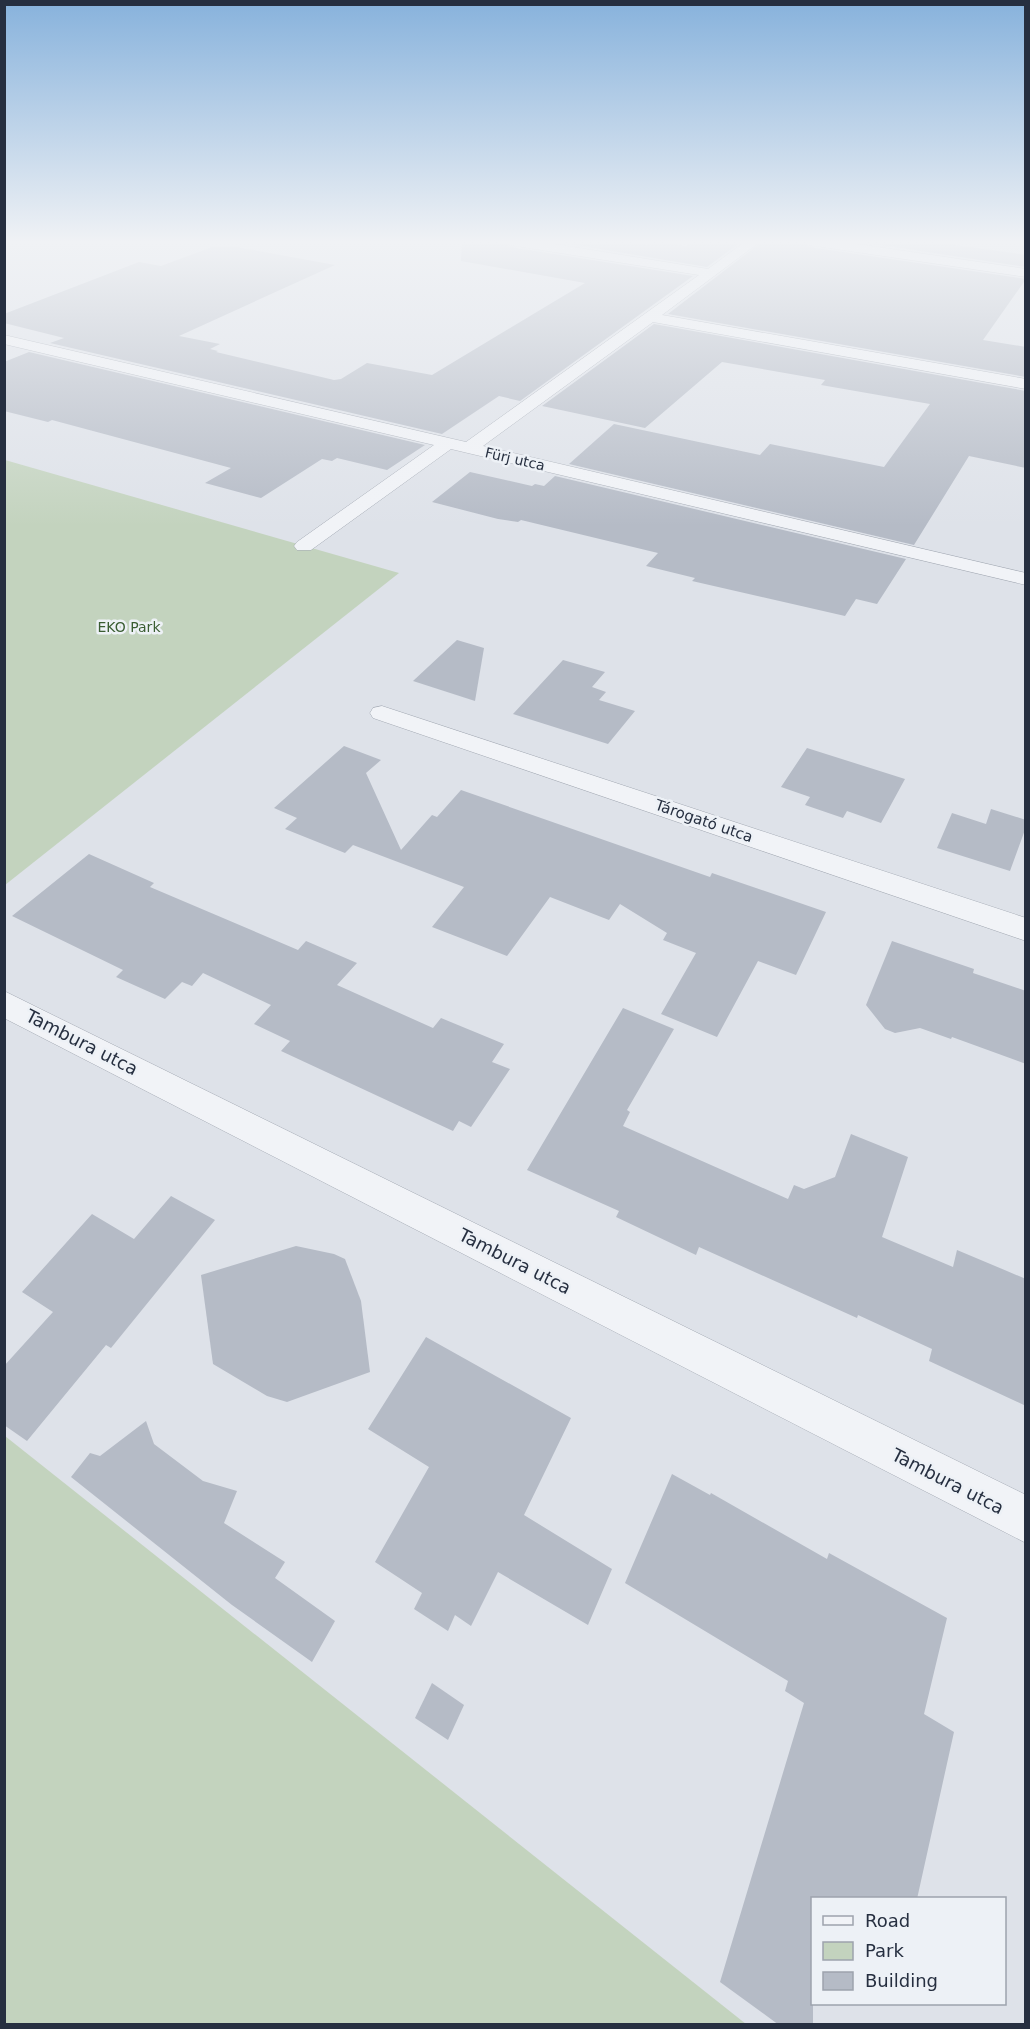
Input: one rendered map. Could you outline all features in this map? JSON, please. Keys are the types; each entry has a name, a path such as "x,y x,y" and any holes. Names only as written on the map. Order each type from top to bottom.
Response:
{"street":[{"path":"470,448 624,336"},
{"path":"755,336 1026,384"},
{"name":"Fürj utca","path":"4,339 1026,579"},
{"path":"304,546 448,443"},
{"name":"Tárogató utca","path":"382,712 1026,930"},
{"name":"Tambura utca","path":"4,1003 1026,1520"}],"green space":[{"name":"EKO Park","path":"5,460 399,573 5,885"},
{"path":"5,1436 746,2024 5,2024"}],"building":[{"path":"55,336 180,336 220,344 210,349 218,351 216,352 334,380 341,379 367,363 432,375 497,336 610,336 520,401 499,396 442,434 50,343 64,338"},
{"path":"638,336 719,336 1026,391 1026,468 969,456 914,545 569,464 614,424 760,455 770,444 884,467 930,404 821,385 825,380 722,362 645,428 542,406"},
{"path":"791,336 986,336 983,340 1026,347 1026,377"},
{"path":"29,352 425,445 387,470 337,458 332,461 322,459 261,498 205,483 231,468 52,420 48,422 4,411 4,362"},
{"path":"470,472 532,486 535,484 544,486 555,476 906,559 877,604 856,599 845,616 692,581 695,578 646,566 658,553 521,520 518,522 498,519 432,502"},
{"path":"457,640 484,648 475,701 413,681"},
{"path":"563,660 605,672 592,687 606,692 599,700 635,711 608,744 513,714"},
{"path":"344,746 381,760 366,773 401,850 432,815 437,817 461,790 710,877 712,873 826,912 796,975 758,961 717,1037 661,1014 696,953 663,940 667,933 620,904 609,920 550,897 507,956 432,927 464,887 353,845 345,853 285,829 297,818 274,808"},
{"path":"807,748 905,779 881,823 847,811 843,818 805,805 810,797 781,787"},
{"path":"991,809 1026,820 1026,827 1010,871 937,848 952,813 986,824"},
{"path":"89,854 154,883 150,887 298,950 306,941 357,963 337,985 433,1028 441,1018 504,1044 492,1062 510,1069 471,1127 459,1121 453,1131 281,1051 290,1041 254,1024 271,1005 203,973 192,986 182,982 165,999 116,977 123,970 12,916"},
{"path":"892,941 974,969 973,973 1026,991 1026,1064 920,1028 895,1033 885,1029 866,1005"},
{"path":"623,1008 674,1029 627,1110 630,1112 623,1126 788,1199 794,1185 804,1189 835,1177 851,1134 908,1157 882,1237 953,1267 957,1250 1026,1279 1026,1406 929,1361 932,1349 699,1247 696,1255 616,1217 619,1211 527,1170"},
{"path":"171,1196 215,1220 111,1348 106,1345 27,1441 4,1425 4,1366 53,1312 22,1292 92,1214 134,1239"},
{"path":"296,1246 334,1254 345,1259 361,1301 370,1372 287,1402 267,1396 213,1364 201,1275"},
{"path":"426,1337 571,1418 524,1515 612,1569 588,1625 498,1572 471,1626 455,1615 448,1631 414,1609 422,1593 375,1562 429,1467 368,1429"},
{"path":"146,1421 154,1444 203,1481 237,1491 224,1523 285,1562 275,1578 335,1621 312,1662 232,1605 71,1477 90,1453 100,1456"},
{"path":"672,1474 710,1495 711,1493 827,1559 829,1553 947,1618 924,1714 954,1732 917,1897 811,1897 813,2025 779,2025 720,1982 804,1703 785,1691 788,1681 625,1583"},
{"path":"432,1683 464,1705 448,1740 415,1718"}]}
